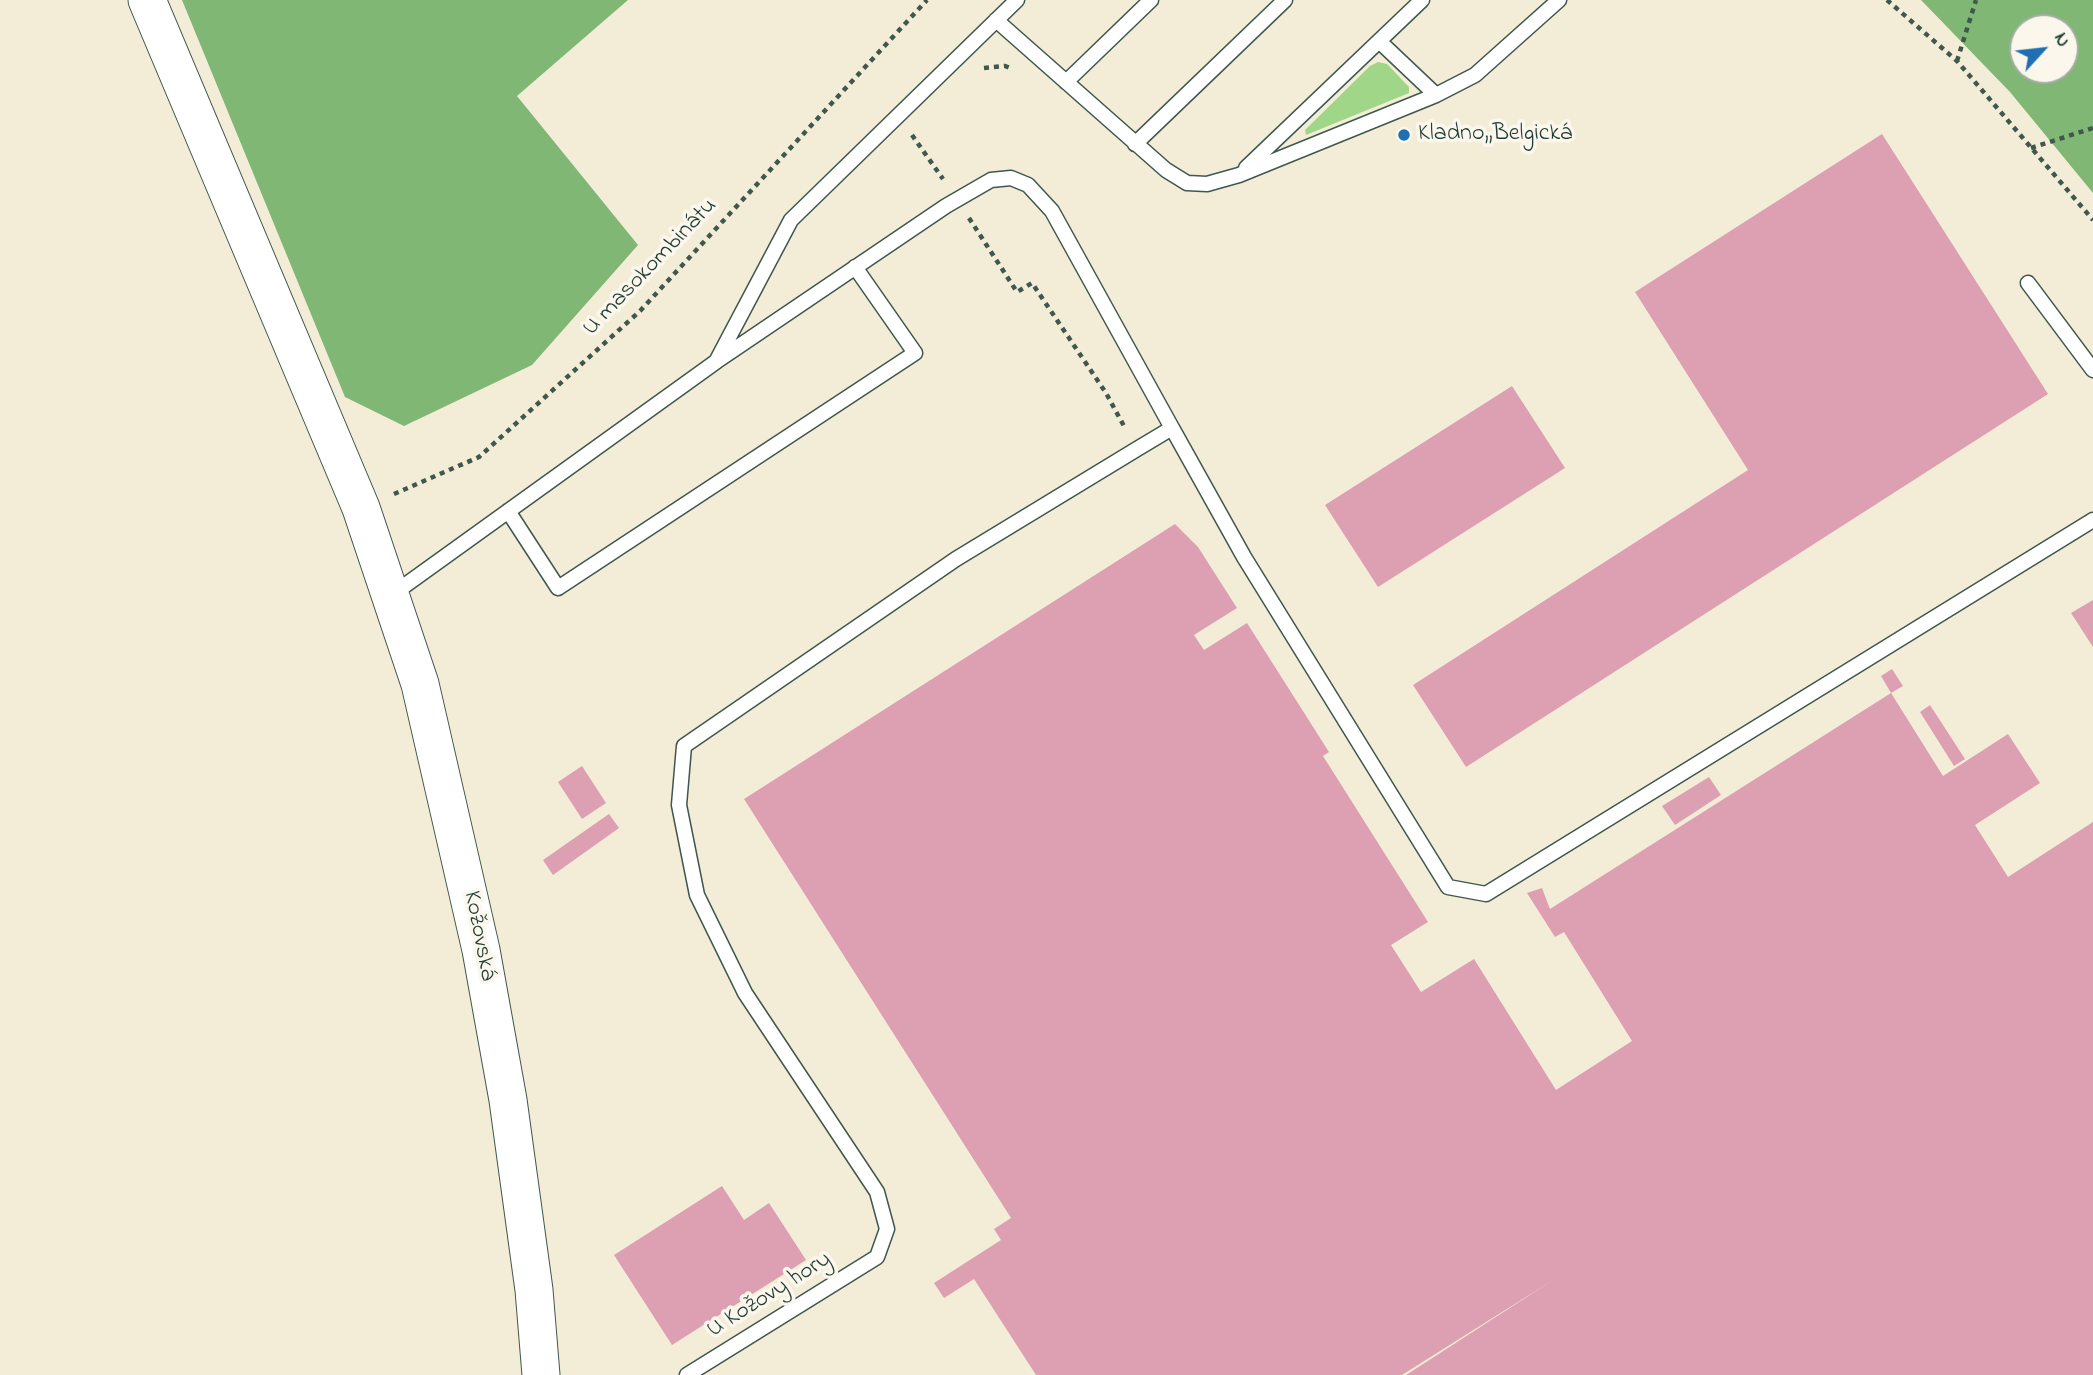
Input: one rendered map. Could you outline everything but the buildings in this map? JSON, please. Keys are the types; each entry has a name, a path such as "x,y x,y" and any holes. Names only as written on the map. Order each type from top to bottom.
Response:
{"street":[{"name":"Kožovská","path":"147,0 361,508 392,595 422,694 481,950 508,1100 522,1194 541,1375"}],"lane":[{"path":"717,361 791,219 1017,0"},
{"path":"1066,82 1151,0"},
{"path":"1135,144 1286,0"},
{"path":"1239,175 1422,0"},
{"path":"996,20 1166,170 1187,183 1207,184 1239,175 1436,95 1475,75 1559,0"},
{"path":"1379,41 1436,95"},
{"path":"392,595 717,361 855,267 946,206 991,180 1011,178 1028,185 1052,211 1244,557 1448,887 1486,894 2093,520"},
{"path":"509,511 558,588 915,353 855,267"},
{"path":"2028,283 2093,370"},
{"name":"U Kožovy hory","path":"687,1375 877,1257 887,1229 877,1192 745,993 696,895 679,805 684,746 956,559 1172,428"}],"path":[{"name":"U masokombinátu","path":"361,508 479,457 640,311 926,0"},
{"path":"1887,0 1957,61 2093,220"},
{"path":"1957,61 1976,0"},
{"path":"2031,148 2093,128"}],"green space":[{"path":"182,0 628,0 517,96 638,245 532,365 404,426 345,397"},
{"path":"1921,0 2093,0 2093,193 2010,92"},
{"path":"1378,62 1387,64 1409,87 1409,93 1306,135 1305,130 1370,66"}],"place":[{"name":"Kladno,,Belgická","path":"1404,135"}]}
